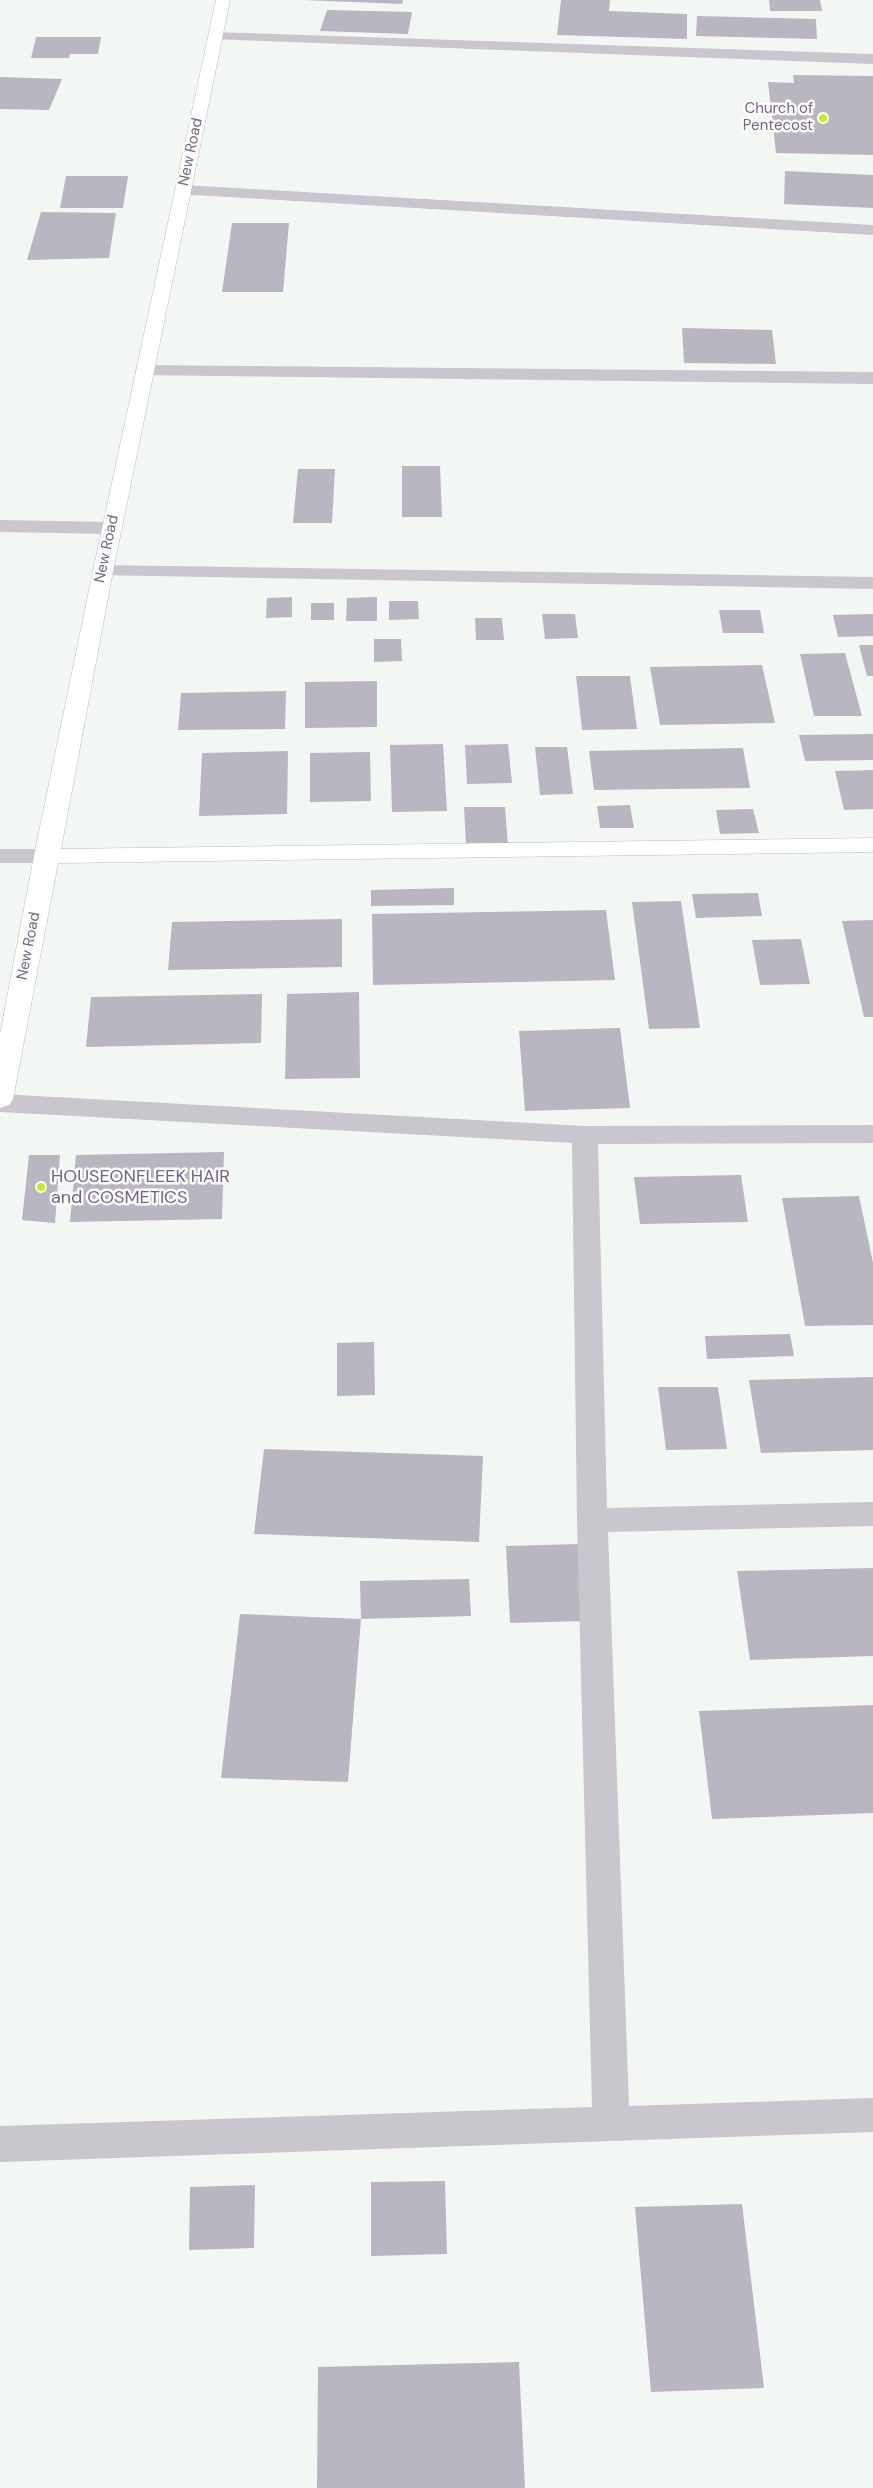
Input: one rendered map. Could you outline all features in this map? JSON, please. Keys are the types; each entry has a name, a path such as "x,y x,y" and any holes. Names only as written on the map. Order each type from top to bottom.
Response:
{"street":[{"name":"New Road","path":"0,1099 103,571 223,0"},
{"path":"215,36 873,59"},
{"path":"183,190 873,230"},
{"path":"144,371 873,378"},
{"path":"0,526 112,528"},
{"path":"103,571 873,583"},
{"path":"0,856 873,845"},
{"path":"0,1103 585,1135 873,1134"},
{"path":"585,1135 592,1520 611,2125"},
{"path":"592,1520 873,1514"},
{"path":"0,2144 873,2115"}],"building":[{"path":"303,0 403,0 402,4"},
{"path":"561,0 610,0 609,11 687,14 687,39 557,35"},
{"path":"769,0 820,0 822,11 770,11"},
{"path":"327,10 412,12 408,34 320,31"},
{"path":"697,16 816,19 817,39 696,36"},
{"path":"36,37 101,37 98,54 70,54 69,58 31,58"},
{"name":"Church of Pentecost","path":"793,75 873,76 873,155 776,153 768,82 794,83"},
{"path":"0,77 62,79 49,110 0,109"},
{"path":"785,171 873,175 873,208 784,204"},
{"path":"66,176 128,176 123,208 60,208"},
{"path":"41,212 116,213 109,258 27,260"},
{"path":"232,223 289,223 283,292 222,292"},
{"path":"682,328 772,330 776,364 684,363"},
{"path":"402,466 440,466 442,517 402,517"},
{"path":"298,469 335,469 332,523 293,523"},
{"path":"292,597 292,617 266,618 267,598"},
{"path":"377,597 377,621 346,621 347,598"},
{"path":"389,601 418,601 419,619 389,620"},
{"path":"311,603 334,603 334,620 311,620"},
{"path":"719,610 760,610 764,633 723,633"},
{"path":"542,614 575,614 578,638 545,639"},
{"path":"873,614 873,636 838,637 833,615"},
{"path":"475,618 502,618 504,640 476,640"},
{"path":"374,639 401,639 402,661 374,662"},
{"path":"859,645 873,645 873,676 867,676"},
{"path":"845,653 862,716 814,716 800,654"},
{"path":"762,665 775,723 660,725 650,667"},
{"path":"576,676 630,676 637,729 582,730"},
{"path":"377,681 377,727 305,728 305,682"},
{"path":"286,691 285,729 178,730 181,693"},
{"path":"873,734 873,760 805,761 799,735"},
{"path":"443,744 447,811 392,812 390,745"},
{"path":"508,744 512,783 467,784 465,745"},
{"path":"535,747 567,747 573,794 540,795"},
{"path":"743,748 750,788 594,790 589,751"},
{"path":"288,751 287,814 199,816 202,753"},
{"path":"370,752 371,801 310,802 310,753"},
{"path":"873,770 873,809 844,810 835,771"},
{"path":"630,805 634,828 600,828 597,806"},
{"path":"464,807 505,807 508,845 466,846"},
{"path":"753,809 759,833 720,834 716,810"},
{"path":"454,888 454,905 371,906 371,890"},
{"path":"758,893 762,916 696,918 692,894"},
{"path":"681,901 700,1028 649,1029 632,902"},
{"path":"606,910 615,980 373,985 372,914"},
{"path":"342,919 342,967 168,970 172,922"},
{"path":"873,920 873,1017 864,1017 842,921"},
{"path":"801,939 810,984 760,985 752,940"},
{"path":"359,992 360,1078 285,1079 287,994"},
{"path":"262,994 261,1043 86,1047 91,997"},
{"path":"620,1028 630,1108 525,1111 519,1031"},
{"path":"224,1152 222,1219 70,1222 76,1155"},
{"name":"HOUSEONFLEEK HAIR and COSMETICS","path":"29,1155 60,1155 55,1223 22,1220"},
{"path":"741,1175 748,1222 640,1224 634,1177"},
{"path":"859,1196 873,1263 873,1325 805,1326 782,1198"},
{"path":"790,1334 794,1356 707,1359 705,1336"},
{"path":"374,1342 375,1395 337,1396 337,1343"},
{"path":"873,1377 873,1450 761,1453 749,1380"},
{"path":"658,1387 718,1387 727,1449 666,1450"},
{"path":"264,1449 483,1456 479,1542 254,1534"},
{"path":"581,1544 587,1621 510,1623 506,1546"},
{"path":"873,1568 873,1656 750,1660 737,1571"},
{"path":"469,1579 471,1616 361,1619 360,1581"},
{"path":"240,1614 361,1619 348,1782 221,1778"},
{"path":"873,1705 873,1813 712,1819 699,1711"},
{"path":"445,2181 447,2254 371,2256 371,2182"},
{"path":"255,2185 254,2248 189,2250 190,2187"},
{"path":"742,2204 764,2388 651,2392 635,2207"},
{"path":"519,2362 525,2488 317,2488 318,2367"}],"place":[{"name":"Church of Pentecost","path":"823,118"},
{"name":"HOUSEONFLEEK HAIR and COSMETICS","path":"41,1187"}]}
